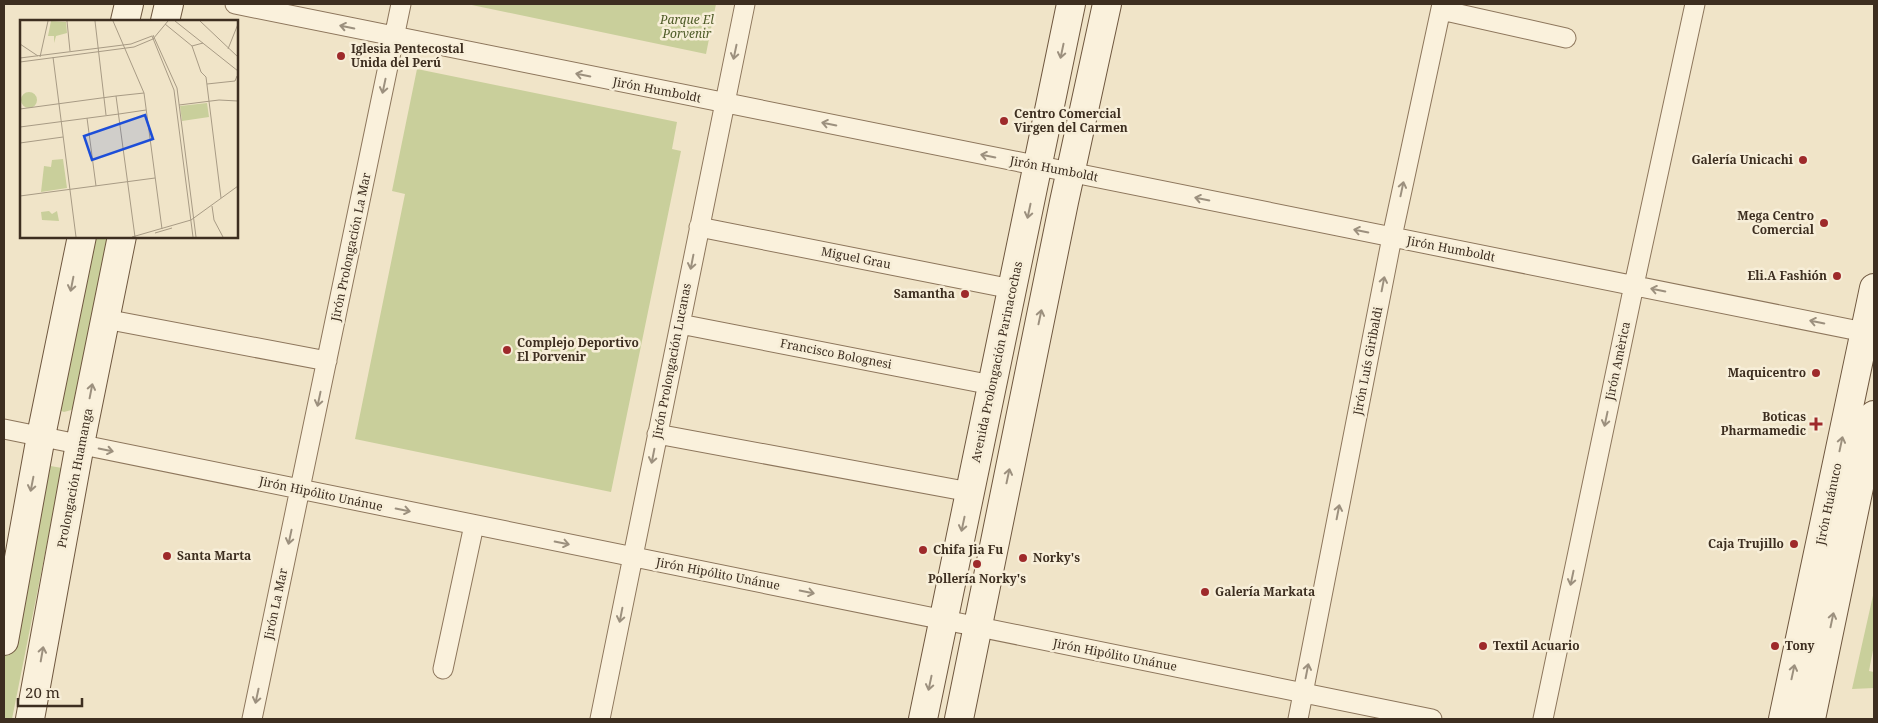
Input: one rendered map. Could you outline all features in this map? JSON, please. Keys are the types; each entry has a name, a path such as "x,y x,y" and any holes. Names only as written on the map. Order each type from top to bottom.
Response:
{"street":[{"path":"125,20 129,4"},
{"path":"165,20 169,4"},
{"name":"Jirón Humboldt","path":"235,4 1870,333"},
{"name":"Jirón Prolongación La Mar","path":"300,490 401,4"},
{"name":"Jirón Prolongación Lucanas","path":"600,719 745,4"},
{"name":"Avenida Prolongación Parinacochas","path":"923,719 1072,4"},
{"path":"958,719 1070,173 1107,4"},
{"name":"Jirón Amèrica","path":"1543,719 1695,4"},
{"path":"1442,7 1566,38"},
{"name":"Jirón Luís Giribaldi","path":"1298,719 1392,237 1442,7"},
{"name":"Miguel Grau","path":"699,227 1012,289"},
{"path":"4,641 82,238"},
{"name":"Prolongación Huamanga","path":"30,719 80,444 122,238"},
{"name":"Jirón Huánuco","path":"1783,719 1870,333 1874,288"},
{"path":"106,319 327,361"},
{"name":"Francisco Bolognesi","path":"680,324 992,385"},
{"path":"1811,719 1874,415"},
{"name":"Jirón Hipólito Unánue","path":"4,429 1432,719"},
{"path":"658,434 970,492"},
{"name":"Jirón La Mar","path":"252,719 300,490"},
{"path":"443,669 474,525"}],"green space":[{"name":"Parque El Porvenir","path":"467,4 716,4 706,54"},
{"name":"Complejo Deportivo El Porvenir","path":"417,69 677,122 672,149 681,151 611,492 355,439 405,194 392,191"},
{"path":"91,238 111,238 75,409 64,412 51,407"},
{"path":"39,464 62,468 12,719 4,719 4,642"},
{"path":"1874,591 1874,645 1869,671 1874,672 1874,688 1852,689"}],"place":[{"name":"Iglesia Pentecostal Unida del Perú","path":"341,56"},
{"name":"Centro Comercial Virgen del Carmen","path":"1004,121"},
{"name":"Galería Unicachi","path":"1803,160"},
{"name":"Mega Centro Comercial","path":"1824,223"},
{"name":"Eli.A Fashión","path":"1837,276"},
{"name":"Samantha","path":"965,294"},
{"name":"Complejo Deportivo El Porvenir","path":"507,350"},
{"name":"Maquicentro","path":"1816,373"},
{"name":"Boticas Pharmamedic","path":"1816,424"},
{"name":"Caja Trujillo","path":"1794,544"},
{"name":"Chifa Jia Fu","path":"923,550"},
{"name":"Santa Marta","path":"167,556"},
{"name":"Norky's","path":"1023,558"},
{"name":"Pollería Norky's","path":"977,564"},
{"name":"Galería Markata","path":"1205,592"},
{"name":"Textil Acuario","path":"1483,646"},
{"name":"Tony","path":"1775,646"}]}
